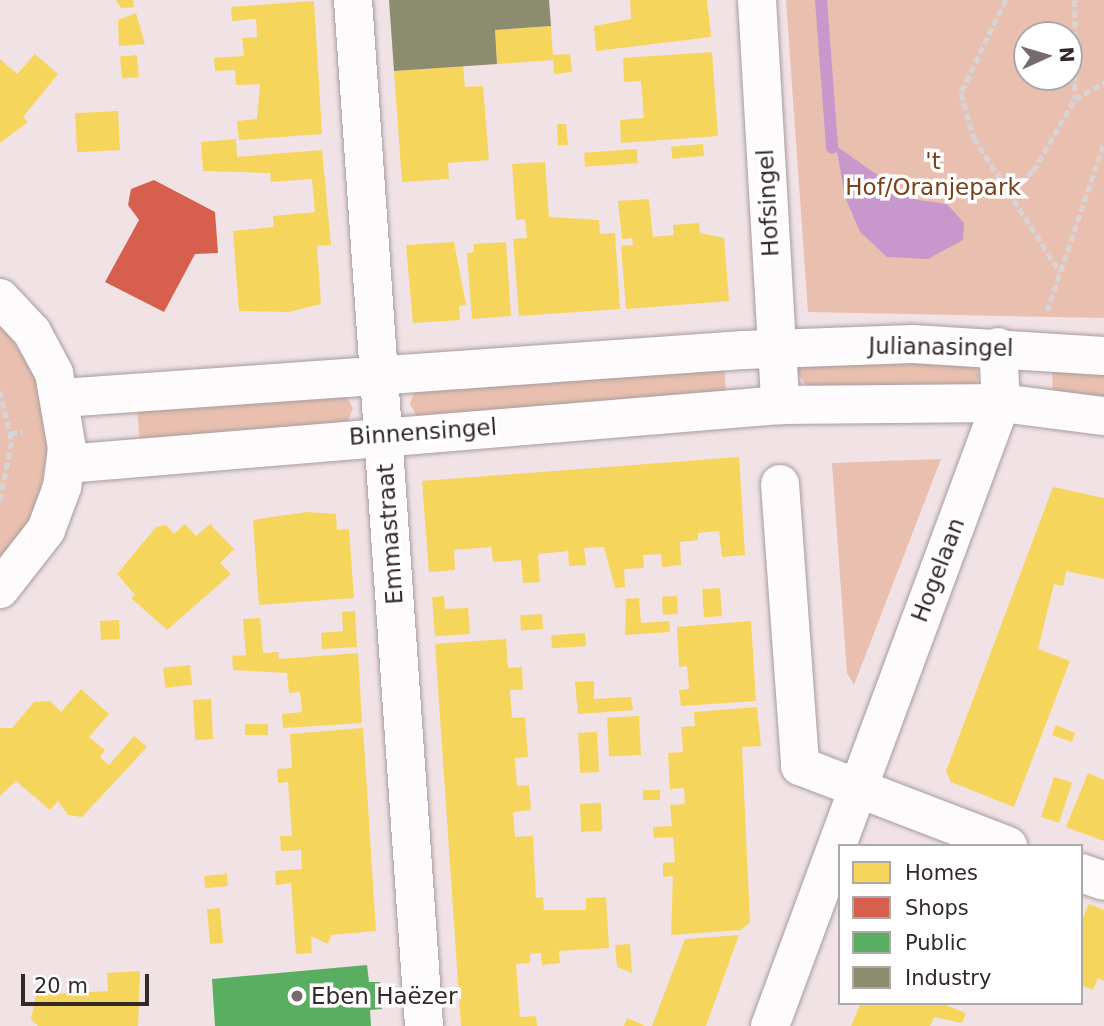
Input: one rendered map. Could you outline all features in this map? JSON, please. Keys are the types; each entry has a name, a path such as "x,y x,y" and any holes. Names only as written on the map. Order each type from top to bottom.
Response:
{"street":[{"name":"Emmastraat","path":"353,0 424,1026"},
{"name":"Hofsingel","path":"757,0 780,405"},
{"path":"0,298 43,349 62,398 66,464 46,530 0,589"},
{"name":"Julianasingel","path":"777,349 998,347 1104,356"},
{"name":"Hogelaan","path":"769,1026 855,789 1001,403 998,347"},
{"path":"62,398 777,349"},
{"path":"780,405 1001,403 1104,416"},
{"name":"Binnensingel","path":"66,464 383,434 780,405"},
{"path":"780,484 800,766 1003,844"},
{"path":"1083,874 1104,881"}],"path":[{"path":"1006,0 961,93 974,138 1011,189 1060,272"},
{"path":"1075,0 1075,99"},
{"path":"1011,189 1033,171 1075,99 1104,82"},
{"path":"1044,319 1104,143"},
{"path":"0,391 12,442 0,501"}],"green space":[{"name":"'t Hof/Oranjepark","path":"786,0 1104,0 1104,318 808,312"},
{"path":"0,322 34,372 49,439 38,506 0,565"},
{"path":"724,361 726,397 417,416 410,404 415,390"},
{"path":"973,361 979,376 973,390 814,395 797,373 799,364"},
{"path":"1052,362 1104,368 1104,402 1053,395"},
{"path":"345,395 353,408 348,421 336,428 140,443 137,406"},
{"path":"941,459 854,685 847,673 832,463"}],"shaded area":[{"path":"836,146 912,199 947,204 964,223 963,240 928,259 887,257 860,232 845,197"}],"building: Homes":[{"path":"116,0 133,0 134,7 121,8"},
{"path":"630,0 707,0 711,37 596,51 594,26 631,19"},
{"path":"314,1 322,134 239,140 237,121 257,119 260,84 236,85 235,70 215,71 214,58 244,56 242,38 257,37 256,19 232,21 231,7"},
{"path":"136,13 145,44 119,46 118,20"},
{"path":"551,26 553,55 570,54 572,72 554,74 553,60 497,64 495,30"},
{"path":"712,52 718,136 621,143 620,120 644,118 641,81 624,82 623,58"},
{"path":"35,54 58,74 23,117 28,122 0,143 0,59 17,74"},
{"path":"137,55 139,77 122,78 120,56"},
{"path":"463,66 465,87 483,86 489,160 448,163 449,179 402,182 394,71"},
{"path":"118,111 120,150 77,152 75,113"},
{"path":"557,124 566,124 568,145 558,145"},
{"path":"236,139 237,157 322,150 331,245 317,246 321,304 289,312 239,311 233,231 274,227 273,216 315,212 312,179 271,182 270,173 203,171 201,142"},
{"path":"703,144 704,156 672,159 671,147"},
{"path":"637,149 638,163 585,167 584,153"},
{"path":"545,162 549,217 599,220 600,234 615,233 620,309 519,316 513,239 527,238 525,219 516,220 512,164"},
{"path":"649,199 653,237 674,235 673,225 699,223 700,233 724,238 729,301 626,309 621,246 633,245 632,238 622,239 618,201"},
{"path":"454,242 466,305 459,306 460,320 413,323 406,245"},
{"path":"506,242 511,316 472,319 467,253 474,252 474,244"},
{"path":"739,457 745,555 722,557 719,531 698,533 698,540 680,542 681,565 662,567 661,554 643,555 644,568 624,569 625,587 615,588 604,547 584,548 586,565 569,566 568,551 538,554 540,582 523,583 521,560 493,562 491,547 454,550 455,570 429,572 422,481"},
{"path":"1053,487 1104,498 1104,579 1066,571 1063,586 1054,584 1038,649 1070,661 1014,807 951,782 946,771"},
{"path":"307,512 336,514 337,530 349,529 354,598 259,605 253,520"},
{"path":"185,524 196,536 210,524 234,549 220,563 231,574 167,630 131,598 135,595 117,574 156,527 166,525 174,534"},
{"path":"720,588 722,616 704,617 702,589"},
{"path":"444,596 445,609 468,608 470,634 435,636 432,597"},
{"path":"677,596 678,614 663,615 662,597"},
{"path":"639,598 641,623 669,621 670,632 625,635 626,599"},
{"path":"355,611 357,647 322,649 321,633 343,631 342,612"},
{"path":"542,614 543,629 521,630 520,616"},
{"path":"260,618 263,653 278,652 279,659 358,653 362,723 283,728 282,714 302,712 300,692 289,693 287,673 233,670 232,656 246,655 243,619"},
{"path":"119,620 120,639 101,640 100,621"},
{"path":"751,621 756,701 681,706 679,690 689,689 687,666 679,667 677,627"},
{"path":"585,633 586,646 552,648 551,635"},
{"path":"506,639 508,668 522,667 523,690 510,690 512,718 525,717 528,757 515,758 517,786 529,785 531,810 513,812 515,837 533,836 536,898 543,897 544,910 586,910 586,898 606,897 609,948 559,951 560,963 542,965 541,953 530,954 530,963 516,964 520,1017 536,1016 537,1026 461,1026 435,644"},
{"path":"190,665 192,685 165,688 163,668"},
{"path":"594,681 594,699 631,697 633,710 578,714 575,682"},
{"path":"81,689 109,714 89,737 105,750 100,757 109,765 134,736 147,747 82,817 68,815 58,801 50,810 16,781 0,796 0,728 12,728 34,702 50,701 61,712"},
{"path":"211,699 213,739 195,740 193,700"},
{"path":"757,707 761,746 742,747 750,922 741,930 671,935 673,876 663,877 663,863 675,862 673,837 654,838 653,827 672,826 670,805 685,804 684,788 670,789 668,753 683,752 681,727 695,726 694,712"},
{"path":"639,716 641,755 609,757 607,718"},
{"path":"245,724 268,724 268,735 245,735"},
{"path":"1056,725 1075,733 1072,742 1052,735"},
{"path":"363,728 376,931 331,935 328,944 311,936 312,953 296,954 291,883 276,885 275,871 302,869 301,850 281,851 280,836 292,836 288,782 278,783 277,769 292,768 290,734"},
{"path":"597,732 599,772 580,773 578,733"},
{"path":"1088,773 1104,780 1104,841 1066,827"},
{"path":"1054,777 1072,783 1059,823 1041,817"},
{"path":"643,790 660,790 660,800 643,800"},
{"path":"601,803 602,831 581,832 580,804"},
{"path":"227,874 228,886 205,888 204,876"},
{"path":"1089,904 1104,910 1104,981 1098,978 1093,990 1083,986 1083,918"},
{"path":"220,908 223,943 210,944 207,909"},
{"path":"739,935 706,1026 652,1026 685,939"},
{"path":"630,944 632,973 617,967 615,945"},
{"path":"140,971 138,1026 38,1026 31,1019 36,995 108,991 107,973"},
{"path":"860,1005 945,1005 966,1013 962,1023 934,1017 930,1026 851,1026"},
{"path":"627,1018 646,1026 624,1026"}],"building: Shops":[{"path":"154,180 215,212 218,253 195,254 164,312 105,282 139,220 128,205 131,189"}],"building: Public":[{"name":"Eben Haëzer","path":"367,965 369,982 380,982 382,1009 370,1010 371,1026 215,1026 212,979"}],"building: Industry":[{"path":"389,0 549,0 551,26 495,30 497,64 394,71"}],"waterway":[{"path":"821,0 832,148"}],"place":[{"name":"Eben Haëzer","path":"297,996"}]}
